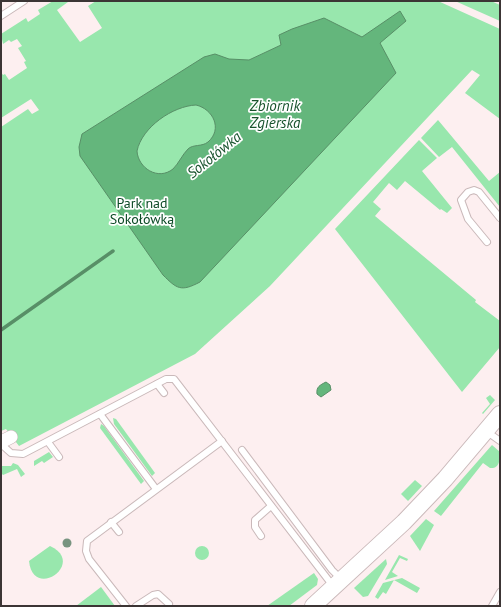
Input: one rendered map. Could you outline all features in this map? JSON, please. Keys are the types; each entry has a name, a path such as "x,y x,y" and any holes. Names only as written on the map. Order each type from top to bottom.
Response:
{"street":[{"path":"313,606 421,504 500,414"}],"lane":[{"path":"1,16 24,1"},
{"path":"487,242 468,219 461,200 468,192 474,190 479,192 500,218"},
{"path":"4,441 11,453 20,455 48,442 166,379 176,381 328,581 338,584"},
{"path":"157,384 164,393"},
{"path":"100,414 156,489"},
{"path":"486,431 500,441"},
{"path":"48,442 59,457"},
{"path":"126,606 89,559 86,546 90,538 222,442"},
{"path":"242,450 332,570 338,584"},
{"path":"261,536 255,527 255,520 271,506"},
{"path":"111,522 119,532"},
{"path":"492,606 500,592"},
{"path":"136,606 153,595 158,594 169,604"}],"green space":[{"name":"Park nad Sokołówką","path":"53,1 68,2 57,10 80,42 102,28 88,6 96,1 438,1 500,29 500,119 465,93 480,75 472,70 270,286 195,354 19,446 6,429 1,431 1,127 28,109 32,114 39,110 31,99 1,118 1,72 3,75 5,74 9,80 27,68 24,62 26,61 18,48 22,46 17,39 11,42 9,40 3,44 1,34 26,18 28,22 40,14 38,10"},
{"path":"455,1 491,1 500,5 500,21"},
{"path":"438,120 489,181 500,172 500,207 452,147 439,157 421,138"},
{"path":"419,140 437,158 422,171 452,208 447,213 441,209 440,210 405,181 397,190 389,183 373,202 381,209 375,216 476,300 475,302 500,321 500,347 462,392 335,229"},
{"path":"490,395 495,400 483,414 482,413 490,404 486,398"},
{"path":"113,418 116,419 155,473 152,476 114,424"},
{"path":"101,424 144,481 141,484 100,428"},
{"path":"492,445 500,452 498,465 490,468 483,463 441,516 434,511"},
{"path":"49,452 53,457 44,463 42,461 34,466 34,461"},
{"path":"13,463 18,465 25,474 21,477 17,469 3,475 1,473 1,466 11,466"},
{"path":"415,480 422,486 408,501 401,494"},
{"path":"426,519 434,525 420,551 410,536"},
{"path":"50,546 60,553 63,561 61,569 55,575 47,578 39,578 33,573 29,561"},
{"path":"202,546 207,548 209,553 207,558 202,560 197,558 195,553 197,548"},
{"path":"399,555 408,559 407,561 400,558 392,572 398,576 385,580"},
{"path":"386,559 387,564 368,596 363,597 354,588"},
{"path":"314,573 318,579 317,585 289,606 267,606"},
{"path":"402,578 420,588 417,593 394,580"},
{"path":"394,580 386,594 383,592 378,599 375,597 383,583"},
{"path":"101,587 115,606 76,606"}],"water":[{"name":"Zbiornik Zgierska","path":"400,11 406,21 380,43 396,73 200,282 184,288 180,288 172,283 163,275 80,156 79,147 82,134 204,57 215,54 229,59 249,60 281,45 279,35 324,18 362,37","holes":["196,105 202,107 214,120 215,131 208,142 190,147 173,169 161,174 150,171 141,163 137,151 140,142 152,126 160,119 178,109"]},
{"path":"326,382 330,385 331,390 321,397 317,394 317,390 320,385"}],"waterway":[{"name":"Sokołówka","path":"1,330 113,251"}]}
